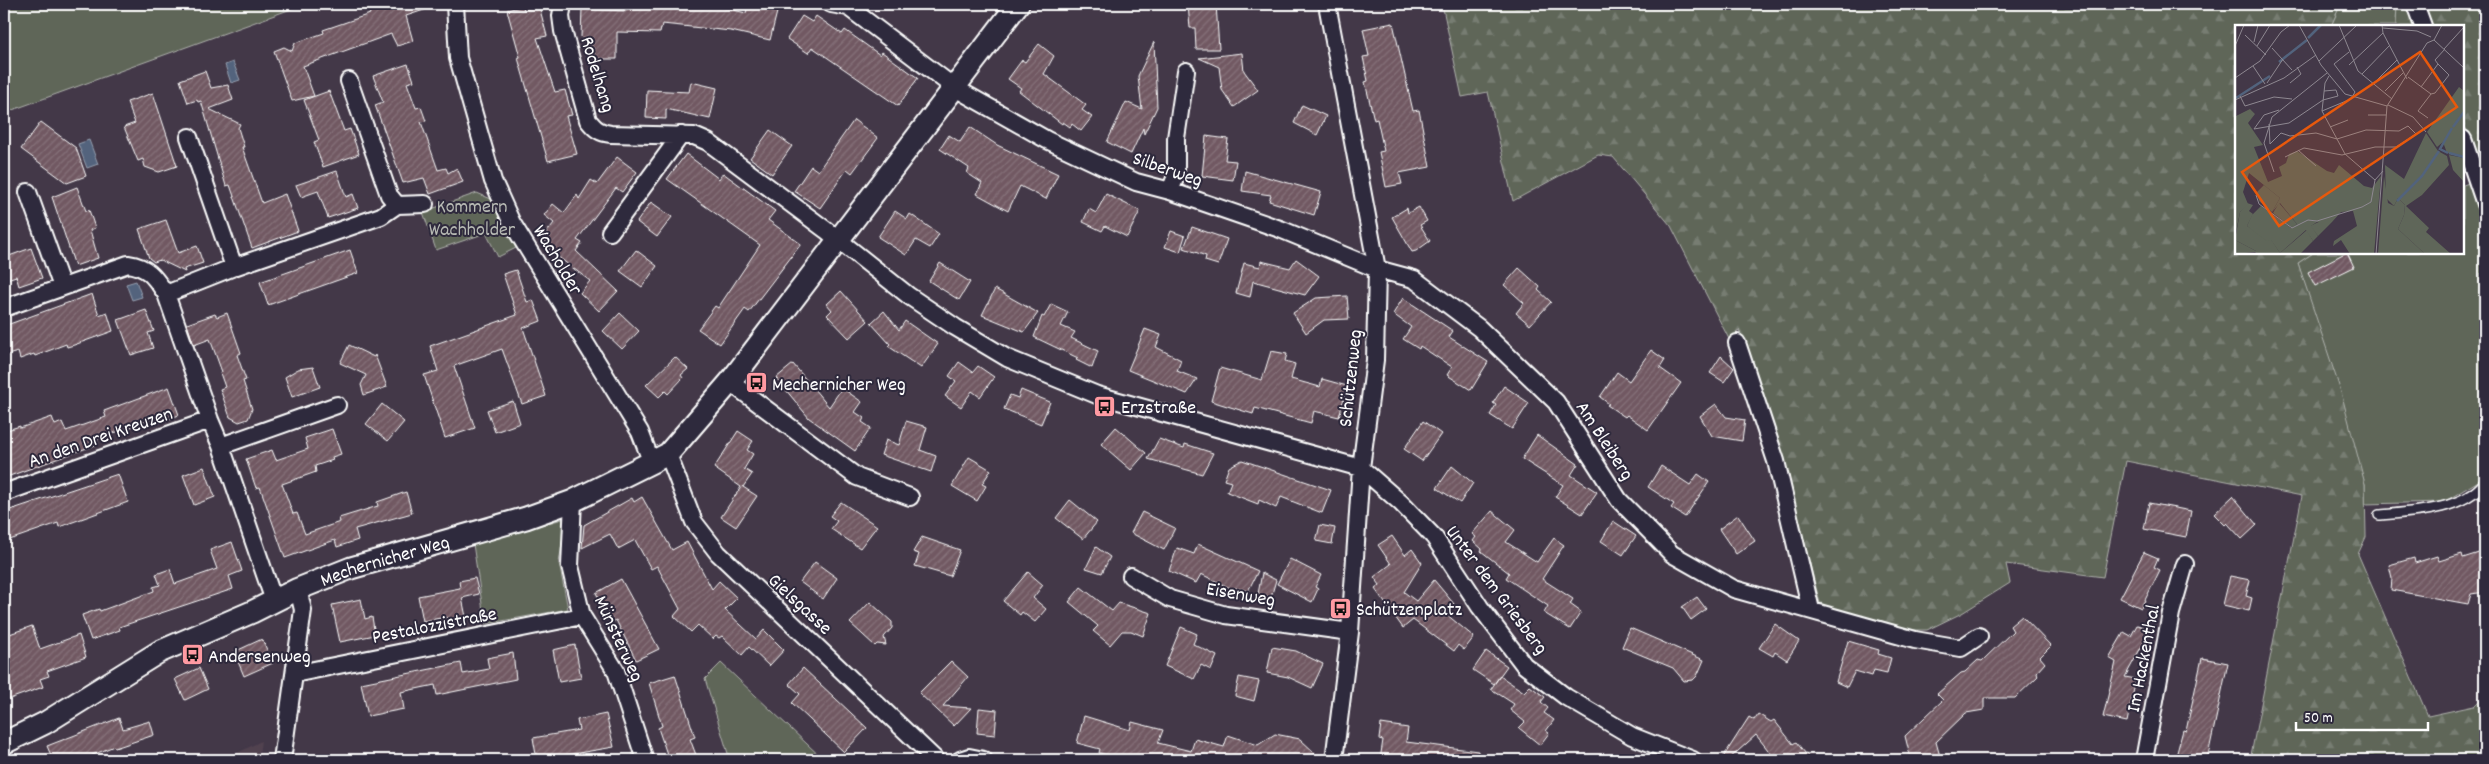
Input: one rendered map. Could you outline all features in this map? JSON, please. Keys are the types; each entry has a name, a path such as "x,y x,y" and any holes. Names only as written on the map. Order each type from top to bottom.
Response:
{"street":[{"name":"Wacholder","path":"455,4 458,58 495,186 512,223 640,432 660,458"},
{"name":"Rodelhang","path":"563,4 561,16 563,31 588,120 594,128 603,133 611,134 694,136 708,142 839,240"},
{"path":"831,4 848,7 955,88"},
{"name":"Mechernicher Weg","path":"4,743 45,723 159,652 298,589 351,568 526,518 573,501 660,458 730,382 1018,4"},
{"name":"Schützenweg","path":"1327,4 1378,269 1375,360 1361,468 1350,632 1334,760"},
{"path":"2416,4 2423,25"},
{"path":"1170,191 1176,176 1176,138 1186,71"},
{"path":"350,81 389,195 397,204"},
{"name":"Silberweg","path":"955,88 1047,140 1136,182 1170,191 1280,229 1378,269"},
{"path":"610,232 681,135"},
{"path":"189,137 234,267"},
{"path":"2464,142 2485,204"},
{"path":"28,192 62,287"},
{"path":"166,294 234,267 381,216 397,204 425,204"},
{"path":"839,240 914,300 955,327 1025,366 1096,395 1361,468"},
{"path":"4,308 128,264 140,266 150,271 166,294 274,601"},
{"name":"Am Bleiberg","path":"1378,269 1414,279 1479,328 1549,395 1556,402 1619,500 1672,554 1734,589 1915,640 1961,648 1979,636"},
{"path":"1737,343 1776,461 1811,610"},
{"path":"730,382 857,477 910,497"},
{"path":"221,446 337,405"},
{"name":"An den Drei Kreuzen","path":"4,493 210,420"},
{"name":"Gielsgasse","path":"660,458 694,522 718,553 936,760"},
{"name":"Unter dem Griesberg","path":"1361,468 1401,503 1434,537 1480,607 1524,664 1566,697 1632,736 1694,760"},
{"name":"Münsterweg","path":"573,501 570,566 582,616 616,671 646,760"},
{"name":"Im Hackenthal","path":"2144,760 2171,614 2185,564"},
{"name":"Eisenweg","path":"1131,576 1170,599 1226,615 1350,632"},
{"path":"282,760 303,610 298,589"},
{"name":"Pestalozzistraße","path":"294,674 582,616"},
{"path":"960,760 969,757 984,760"}],"lane":[{"path":"2379,515 2416,511 2448,504 2462,499 2481,488 2485,482"}],"shaded area":[{"path":"261,741 258,760 224,760"}],"green space":[{"path":"4,4 305,4 4,113"},
{"path":"1442,4 2336,4 2338,10 2331,25 2235,25 2235,254 2312,254 2298,263 2341,392 2365,484 2366,537 2358,554 2428,716 2474,706 2485,695 2485,760 2250,760 2302,496 2126,461 2103,577 2006,564 2010,583 1962,613 1927,630 1908,630 1826,610 1821,607 1779,445 1739,330 1730,341 1671,226 1613,157 1598,155 1513,201 1488,92 1462,97"},
{"path":"2336,4 2397,4 2396,25 2331,25 2338,10"},
{"path":"2397,4 2409,4 2416,25 2396,25"},
{"path":"2423,4 2485,4 2485,186 2464,123 2464,25 2431,25"},
{"path":"2469,183 2485,228 2485,272 2480,274 2485,288 2485,463 2480,480 2444,502 2365,504 2365,484 2298,263 2312,254 2464,254 2464,185"},
{"name":"Kommern Wachholder","path":"477,193 491,199 516,248 498,257 486,233 436,250 423,212"},
{"path":"566,518 559,563 568,609 485,624 473,544"},
{"path":"721,663 824,760 730,760 705,679"}],"water":[{"path":"233,62 240,80 231,83 225,65"},
{"path":"89,140 98,164 87,168 78,144"},
{"path":"136,281 142,297 132,300 126,284"}],"building":[{"path":"391,4 436,4 436,6 406,16 413,41 397,46 391,34 303,66 314,96 292,101 274,51 284,47 292,51 295,43 324,33 323,30 370,14 369,11"},
{"path":"627,4 721,4 721,7 746,13 748,5 777,12 770,40 731,31 662,24 660,33 617,32 617,59 594,59 594,49 581,37 582,9 626,11"},
{"path":"1188,4 1216,4 1219,49 1196,49 1195,28 1190,28"},
{"path":"523,6 524,10 539,6 547,36 537,38 555,92 565,90 572,115 566,116 577,154 548,161 518,58 520,57 507,10"},
{"path":"802,16 812,22 816,16 842,34 845,30 880,55 882,52 918,78 898,106 812,47 808,53 787,39"},
{"path":"1393,23 1413,111 1419,110 1430,167 1399,173 1402,184 1386,187 1379,152 1384,151 1377,119 1374,120 1365,82 1368,81 1363,57 1369,56 1363,29"},
{"path":"1154,42 1157,107 1144,134 1143,128 1131,154 1107,142 1126,102 1142,109 1138,76"},
{"path":"1039,44 1054,56 1044,74 1086,105 1082,110 1092,117 1081,131 1072,124 1070,127 1063,122 1062,124 1019,91 1021,88 1008,79 1022,60 1025,62"},
{"path":"1242,53 1244,71 1258,90 1234,107 1222,90 1219,67 1199,58"},
{"path":"408,64 414,81 407,83 416,108 421,107 426,121 421,122 438,170 446,168 448,173 457,168 463,182 430,194 424,178 403,183 375,105 383,102 373,76"},
{"path":"205,71 211,88 228,85 233,100 209,109 240,124 238,128 244,147 242,147 262,203 285,194 298,231 252,248 230,185 226,186 201,101 198,102 197,100 188,103 180,80"},
{"path":"691,82 717,88 710,119 666,109 666,119 646,118 647,90 689,92"},
{"path":"329,91 344,131 350,129 359,154 323,167 314,142 319,140 304,100"},
{"path":"153,93 177,166 159,172 145,167 143,159 138,161 124,127 135,123 127,102"},
{"path":"1302,105 1326,116 1317,135 1294,123"},
{"path":"854,120 878,138 852,173 847,169 820,208 794,191 811,166 818,171"},
{"path":"41,122 76,148 86,176 67,183 21,149"},
{"path":"970,127 997,145 1058,174 1046,199 1020,186 1008,211 977,194 982,183 967,173 969,168 940,149 949,135 960,142"},
{"path":"770,130 792,146 772,174 750,158"},
{"path":"1206,136 1228,139 1225,160 1236,161 1233,180 1202,176"},
{"path":"686,154 719,179 723,173 775,211 768,220 801,244 749,312 745,309 720,344 698,329 715,306 718,308 760,245 667,179"},
{"path":"617,157 637,172 622,192 616,188 577,240 582,243 576,251 618,291 599,311 580,293 590,281 549,250 551,247 545,242 550,236 546,233 554,223 544,215 553,204 564,213 577,195 579,199 591,180 597,184"},
{"path":"337,171 346,197 353,194 358,208 328,218 318,191 301,197 296,185"},
{"path":"1245,171 1321,192 1314,215 1269,201 1271,195 1242,191"},
{"path":"77,187 86,211 89,210 95,228 90,230 98,258 75,266 52,197"},
{"path":"1106,194 1140,211 1127,237 1105,226 1102,231 1083,222 1089,209 1096,213"},
{"path":"651,202 672,217 657,237 637,222"},
{"path":"1419,207 1427,221 1420,225 1430,241 1412,252 1392,217 1407,208 1408,213"},
{"path":"895,211 907,219 910,214 939,234 930,248 916,240 906,255 878,237"},
{"path":"166,220 178,253 197,246 203,263 184,269 185,272 160,260 154,262 149,258 139,229"},
{"path":"1192,227 1227,239 1218,265 1205,261 1206,256 1184,248"},
{"path":"1171,231 1185,236 1180,252 1165,247"},
{"path":"31,248 42,278 19,286 16,276 4,280 4,263 10,261 9,256"},
{"path":"350,250 358,273 268,305 260,282"},
{"path":"636,250 657,266 642,287 620,271"},
{"path":"2343,254 2348,254 2354,267 2315,286 2308,272"},
{"path":"1296,259 1319,276 1305,295 1253,281 1250,297 1236,293 1244,263 1260,267 1261,261 1290,268"},
{"path":"940,263 970,282 959,300 929,281"},
{"path":"1519,268 1540,287 1538,290 1551,302 1530,325 1516,313 1524,303 1504,285"},
{"path":"516,270 527,302 533,300 541,321 523,328 546,396 522,404 502,349 454,366 475,428 445,438 424,375 438,371 430,346 517,315 503,274"},
{"path":"995,289 1038,313 1024,332 982,315"},
{"path":"841,291 868,321 849,338 827,315 832,310 827,304"},
{"path":"92,294 99,315 107,312 113,331 67,347 66,344 35,356 34,354 20,359 18,352 4,356 4,326"},
{"path":"1347,296 1349,319 1324,320 1306,333 1293,313 1316,298"},
{"path":"1403,298 1453,331 1449,337 1488,362 1471,390 1447,375 1452,367 1420,346 1419,349 1403,339 1411,327 1393,314"},
{"path":"1051,304 1068,312 1061,326 1075,332 1071,338 1098,351 1092,368 1076,360 1078,358 1034,337 1042,316 1044,317"},
{"path":"146,310 154,331 148,333 153,348 131,355 118,320"},
{"path":"884,311 899,330 905,321 938,344 921,368 888,346 890,344 871,323"},
{"path":"227,313 241,353 237,355 246,380 243,381 252,409 248,419 239,422 230,417 220,389 225,387 220,373 222,372 210,339 194,345 187,324 215,314 217,317"},
{"path":"620,313 639,331 622,349 603,331"},
{"path":"1145,329 1161,335 1156,347 1181,360 1177,371 1197,379 1187,394 1128,370"},
{"path":"349,345 374,357 375,355 387,387 364,395 361,385 366,375 340,363"},
{"path":"1651,350 1665,360 1660,368 1681,383 1648,430 1627,415 1625,417 1607,405 1609,404 1600,397 1617,372 1629,381"},
{"path":"1271,351 1287,354 1285,361 1295,364 1291,379 1320,387 1322,379 1347,386 1339,417 1314,411 1311,423 1255,408 1253,414 1211,401 1220,368 1262,380"},
{"path":"1721,356 1734,368 1724,382 1710,373"},
{"path":"675,357 688,369 681,375 683,378 668,394 665,391 659,397 646,385"},
{"path":"959,362 973,372 978,366 994,377 980,397 972,391 961,407 945,396 956,381 949,376"},
{"path":"793,364 829,407 842,388 862,402 855,412 864,418 862,422 871,428 855,451 809,418 776,378"},
{"path":"313,367 320,387 292,397 285,377 298,369"},
{"path":"1504,386 1529,403 1512,429 1490,415 1496,405 1493,403"},
{"path":"169,387 179,415 155,424 153,419 97,439 98,444 4,478 4,431 20,426 20,428 52,417 55,425 62,422 66,431 106,417 104,411"},
{"path":"1021,390 1050,402 1041,424 1004,409 1010,395 1018,398"},
{"path":"513,401 520,423 495,432 487,410"},
{"path":"382,404 404,422 388,441 366,424"},
{"path":"1716,404 1726,417 1745,420 1742,441 1712,436 1700,416"},
{"path":"906,421 927,427 920,450 936,456 931,472 881,455 886,440 899,445"},
{"path":"1423,421 1441,434 1422,461 1404,449"},
{"path":"1116,427 1146,453 1131,470 1101,444"},
{"path":"332,429 341,454 332,457 333,460 315,466 316,472 282,484 293,514 297,513 305,534 340,522 339,518 378,506 377,502 406,492 412,513 355,529 358,540 337,547 335,540 285,558 260,487 256,488 246,459 272,450 276,460 308,449 305,438"},
{"path":"738,431 753,441 747,450 753,454 744,469 752,474 743,487 757,496 736,527 721,517 741,487 714,468"},
{"path":"1537,435 1578,464 1571,475 1597,492 1582,514 1555,497 1563,485 1522,459"},
{"path":"1159,439 1184,448 1185,444 1213,453 1202,474 1148,459"},
{"path":"969,457 991,470 982,484 986,486 977,501 952,486"},
{"path":"1242,460 1331,490 1322,513 1281,497 1276,508 1259,500 1258,504 1227,492 1231,482 1224,480 1229,467"},
{"path":"1452,466 1473,483 1460,503 1437,488"},
{"path":"1661,466 1690,485 1698,474 1709,482 1685,517 1671,508 1674,504 1648,487"},
{"path":"204,467 215,497 194,505 183,475"},
{"path":"118,474 128,502 59,527 58,523 4,542 4,512"},
{"path":"2233,496 2257,525 2242,539 2227,523 2225,525 2214,514"},
{"path":"642,497 672,550 687,542 712,589 719,581 737,598 725,610 756,639 764,630 784,650 769,666 749,647 742,655 722,636 719,638 716,636 713,639 698,625 691,632 674,616 680,609 657,566 651,569 635,540 618,549 610,534 582,548 584,525 632,498 634,502"},
{"path":"1070,500 1097,522 1083,539 1056,518"},
{"path":"841,502 877,526 860,548 831,529 837,521 830,516"},
{"path":"2149,503 2191,511 2186,537 2144,529"},
{"path":"1492,511 1515,530 1506,542 1537,562 1554,538 1564,545 1542,579 1573,599 1570,604 1581,612 1570,629 1544,613 1548,606 1506,578 1509,573 1481,551 1482,549 1473,541 1476,537 1472,534"},
{"path":"1142,512 1175,528 1164,550 1131,533"},
{"path":"1738,515 1755,541 1736,554 1719,529"},
{"path":"1613,521 1636,536 1623,555 1601,541"},
{"path":"1320,525 1335,528 1332,544 1316,541"},
{"path":"1392,536 1405,555 1412,549 1422,563 1404,592 1416,601 1434,580 1454,604 1446,614 1474,637 1464,650 1458,645 1454,651 1413,620 1403,628 1375,589 1380,585 1374,577 1391,564 1378,545"},
{"path":"922,537 960,550 950,576 915,566 919,554 913,552"},
{"path":"232,542 242,571 229,576 233,589 119,627 120,630 91,640 82,615 99,609 100,611 154,591 153,587 160,585 156,574 170,569 175,584 217,569 210,550"},
{"path":"1198,544 1258,571 1248,591 1235,588 1234,590 1201,574 1196,583 1169,571 1177,548 1194,554"},
{"path":"1096,547 1110,557 1102,573 1086,568"},
{"path":"2485,551 2485,592 2471,594 2468,604 2391,590 2392,578 2389,565 2414,558 2415,563 2437,556 2439,561 2462,554 2463,558"},
{"path":"2144,552 2158,558 2154,567 2160,570 2141,608 2120,598"},
{"path":"1290,559 1321,575 1315,587 1318,589 1312,602 1277,584"},
{"path":"815,562 837,578 823,599 800,582"},
{"path":"1028,572 1043,585 1033,598 1046,609 1035,622 1022,612 1020,615 1003,601"},
{"path":"1262,573 1276,580 1271,597 1258,594"},
{"path":"2230,576 2250,580 2246,596 2252,598 2249,611 2223,605"},
{"path":"475,578 479,594 462,598 466,617 448,621 447,617 423,621 418,596 460,588 459,581"},
{"path":"621,579 659,649 636,660 616,620 612,622 596,593"},
{"path":"1081,587 1112,611 1119,603 1151,613 1143,636 1131,631 1122,631 1110,645 1093,631 1098,626 1069,602"},
{"path":"1697,597 1706,609 1691,620 1682,607"},
{"path":"361,599 365,619 372,617 375,635 340,642 332,605"},
{"path":"870,602 892,622 892,628 884,637 886,645 877,644 875,646 850,623"},
{"path":"2022,616 2051,646 2040,657 2045,663 2037,672 2038,676 2015,698 1984,698 1984,710 1966,713 1936,742 1941,760 1911,760 1905,736 1943,700 1937,694 1978,660 1982,661 2013,631 2010,626"},
{"path":"1775,624 1799,641 1787,660 1775,652 1773,656 1759,648"},
{"path":"2137,625 2151,629 2125,677 2136,679 2127,722 2103,717 2116,662 2109,658 2124,632 2131,636"},
{"path":"32,626 40,649 79,635 86,657 47,671 49,676 40,679 43,687 4,701 4,636"},
{"path":"1181,627 1197,634 1193,644 1217,656 1211,670 1201,665 1194,679 1165,666"},
{"path":"1630,628 1704,660 1697,676 1693,680 1684,681 1673,668 1622,647"},
{"path":"262,639 273,663 244,676 234,652"},
{"path":"1848,641 1879,650 1878,654 1891,658 1887,673 1874,670 1872,676 1855,671 1847,687 1836,682"},
{"path":"575,645 581,678 559,682 553,650"},
{"path":"1272,647 1296,651 1323,664 1312,688 1288,677 1267,673"},
{"path":"1486,651 1507,666 1494,684 1473,670"},
{"path":"513,653 516,679 437,695 435,685 401,692 404,709 368,716 361,683 461,663 463,674 489,669 487,658"},
{"path":"2202,658 2228,663 2207,760 2175,760 2183,730 2186,731"},
{"path":"951,661 968,677 943,706 971,708 954,726 919,693"},
{"path":"199,668 208,689 185,700 175,679"},
{"path":"803,668 867,728 844,752 792,703 800,694 789,684"},
{"path":"675,675 695,737 690,739 696,755 680,760 669,760 658,728 662,726 649,683"},
{"path":"1500,676 1524,692 1530,686 1545,697 1541,702 1548,708 1544,713 1554,720 1546,731 1549,733 1540,745 1519,728 1525,722 1510,710 1514,704 1491,689"},
{"path":"1239,677 1259,681 1254,701 1235,696"},
{"path":"979,708 997,710 995,735 977,733"},
{"path":"606,714 614,747 537,760 533,738 579,730 577,720"},
{"path":"1758,714 1771,722 1774,720 1793,744 1796,742 1811,760 1776,760 1756,735 1728,760 1722,759 1749,717 1754,720"},
{"path":"1084,716 1130,730 1132,722 1163,730 1158,743 1191,751 1195,739 1224,747 1228,735 1258,745 1275,734 1300,739 1315,753 1308,760 1292,760 1276,756 1270,760 1128,760 1099,753 1100,749 1077,743"},
{"path":"119,718 123,729 150,721 154,735 115,748 114,746 81,760 53,760 47,746"},
{"path":"1381,724 1408,728 1406,742 1478,751 1478,760 1380,760 1383,740 1379,739"}],"place":[{"name":"Mechernicher Weg","path":"756,383"},
{"name":"Erzstraße","path":"1105,406"},
{"name":"Schützenplatz","path":"1340,608"},
{"name":"Andersenweg","path":"192,655"}]}
